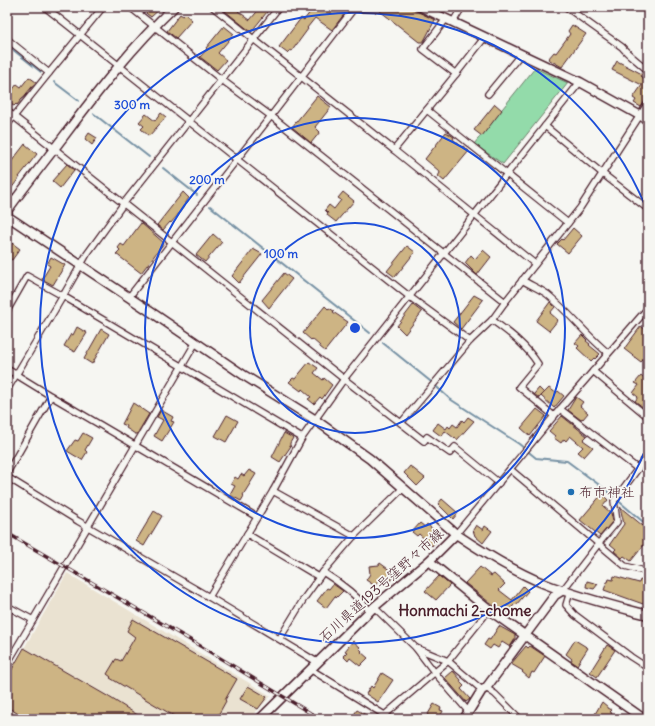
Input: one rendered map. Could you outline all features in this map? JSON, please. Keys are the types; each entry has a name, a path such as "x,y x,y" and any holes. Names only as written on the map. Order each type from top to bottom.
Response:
{"street":[{"path":"45,7 120,65 410,297 470,341"},
{"path":"7,125 103,7"},
{"path":"130,7 222,80 271,116 505,302"},
{"path":"7,211 54,148 120,65 154,26 174,7"},
{"path":"213,7 535,264"},
{"path":"7,390 64,296 81,264 124,203 279,7"},
{"path":"129,297 237,158 302,78 355,7"},
{"path":"421,7 580,82 648,120"},
{"path":"456,74 423,49 462,7"},
{"path":"566,7 622,47 625,52 642,64 648,71"},
{"path":"394,150 485,37"},
{"path":"7,39 49,73"},
{"path":"488,94 521,54"},
{"path":"209,597 273,491 314,419 344,379 580,82"},
{"path":"401,423 470,341 492,320 568,223 603,174 648,103"},
{"path":"427,110 568,223"},
{"path":"7,111 424,441 427,437 450,452 455,447 499,483"},
{"path":"545,126 648,209"},
{"path":"7,216 81,264 245,376 314,419 370,459 456,534 554,416 648,308"},
{"path":"7,311 27,276 64,296 302,438"},
{"path":"522,280 545,293 567,312 588,336 608,353"},
{"path":"492,320 517,338 531,352 538,364 520,387 554,416"},
{"path":"7,664 89,527 134,445 196,342"},
{"path":"7,369 257,517"},
{"path":"593,371 648,417"},
{"path":"7,473 51,396"},
{"path":"560,409 640,467 648,470"},
{"path":"648,455 614,501 617,522 599,543 566,591 566,605 575,615 648,668"},
{"path":"510,469 625,566 648,572"},
{"path":"7,477 265,632 280,638 317,662"},
{"path":"280,638 321,574 354,536 404,488"},
{"path":"273,491 354,536"},
{"path":"247,534 321,574 331,577 372,609 416,648 435,673 468,711"},
{"name":"石川県道193号窪野々市線","path":"260,719 372,609 429,561 456,534 522,574 566,591 648,615"},
{"path":"429,561 488,610 644,719"},
{"path":"464,719 484,689 555,595 566,591"},
{"path":"7,606 33,620"},
{"path":"382,717 448,661 488,610"},
{"path":"416,648 448,661 484,689 495,694 520,719"},
{"path":"310,669 382,717 390,719"}],"shaded area":[{"path":"67,573 271,696 249,719 7,719 7,678"}],"green space":[{"path":"535,68 568,83 503,164 474,144"}],"building":[{"path":"138,7 162,7 151,17"},
{"path":"228,7 242,7 238,11 250,20 261,7 271,7 251,32 225,11"},
{"path":"314,7 345,7 348,9 332,30 315,18 292,51 290,50 287,53 279,47 301,18 304,20"},
{"path":"375,7 408,7 435,20 423,42 419,42"},
{"path":"180,14 183,16 185,14 192,20 176,38 167,31"},
{"path":"572,25 586,34 562,67 548,59 554,52 556,53 570,34 568,31"},
{"path":"224,26 234,34 218,53 226,60 217,70 200,57"},
{"path":"617,61 642,74 641,76 646,80 648,76 648,98 641,107 634,103 636,100 633,98 642,85 612,70"},
{"path":"29,77 36,82 17,105 16,104 14,106 9,103 11,100 7,97 7,89 11,92 17,84 21,87"},
{"path":"317,96 331,107 315,127 320,132 311,143 292,127"},
{"path":"495,104 502,110 482,136 474,130"},
{"path":"161,113 166,117 149,136 141,129 144,126 139,122 146,114 155,121"},
{"path":"446,132 454,137 453,139 462,147 463,146 469,151 444,181 438,176 440,173 439,171 425,159"},
{"path":"89,133 97,138 92,145 85,139"},
{"path":"25,144 37,154 7,194 7,174 11,168 8,166"},
{"path":"67,164 74,170 60,188 52,181"},
{"path":"183,192 189,198 177,216 163,230 157,225"},
{"path":"343,192 354,201 336,222 327,215 328,213 325,210 329,205 334,209 341,200 338,198"},
{"path":"141,223 164,243 141,273 116,254 120,250 118,248 121,244 124,246"},
{"path":"573,228 582,236 568,253 557,244 562,239 563,240"},
{"path":"213,234 222,242 205,262 196,255"},
{"path":"12,243 20,249 12,260 7,257 7,251"},
{"path":"407,246 415,252 395,277 387,271"},
{"path":"253,249 262,254 239,283 232,276"},
{"path":"483,250 491,257 477,275 465,263 471,255 475,259"},
{"path":"51,257 65,265 53,285 42,279 50,266 47,264"},
{"path":"284,273 292,279 269,308 262,300"},
{"path":"474,295 483,300 461,329 453,322"},
{"path":"550,302 555,307 550,313 558,320 549,331 536,321"},
{"path":"413,305 422,312 405,334 397,326"},
{"path":"325,306 348,322 325,351 303,333"},
{"path":"641,326 648,332 648,355 641,362 624,349"},
{"path":"77,327 87,333 75,352 64,346 71,334 73,335"},
{"path":"101,329 109,334 92,364 84,359"},
{"path":"582,335 590,344 589,345 600,354 591,361 577,348 579,346 575,343"},
{"path":"309,362 318,368 314,373 323,380 324,378 332,385 322,399 320,397 314,404 308,399 311,397 302,389 301,391 289,382 293,378 295,379"},
{"path":"641,376 648,382 648,403 644,408 635,401 638,397 633,393 639,385 635,383"},
{"path":"539,388 544,393 539,398 534,394"},
{"path":"549,388 556,393 558,391 564,396 554,408 541,396"},
{"path":"576,397 583,402 580,406 588,413 581,420 568,410"},
{"path":"133,403 149,414 137,434 122,424"},
{"path":"537,409 546,416 530,436 521,428"},
{"path":"161,410 173,417 171,421 174,422 162,441 154,436 163,420 157,417"},
{"path":"227,415 238,421 226,442 215,436"},
{"path":"562,416 587,436 583,440 593,447 584,457 578,452 583,447 570,436 566,441 564,439 561,443 554,438 555,436 549,431"},
{"path":"468,417 474,421 457,440 445,431 441,436 433,430 438,423 446,429 448,426 450,428 453,424 457,427 462,420 464,422"},
{"path":"83,433 92,438 85,450 87,452 82,460 67,451 75,440 78,441"},
{"path":"284,433 293,438 290,443 291,446 280,462 272,457"},
{"path":"410,466 425,478 417,486 404,473"},
{"path":"249,470 256,474 241,501 230,495 235,486 231,484 235,477 238,479 241,474 244,476"},
{"path":"602,494 608,500 603,506 611,513 613,521 600,536 580,520"},
{"path":"442,499 458,513 453,519 438,504"},
{"path":"620,507 648,530 648,540 631,561 624,556 622,558 614,551 616,549 610,544 624,524"},
{"path":"154,511 162,516 144,546 136,541"},
{"path":"420,523 425,527 427,524 440,536 432,546 419,534 417,536 412,532"},
{"path":"476,525 483,530 485,526 492,531 483,543 475,536 473,530"},
{"path":"380,563 395,574 390,581 383,575 375,586 366,580 370,574 369,566 379,565"},
{"path":"480,567 491,576 494,574 505,584 499,590 512,600 523,586 528,591 505,615 465,583"},
{"path":"439,576 450,585 436,600 425,591"},
{"path":"614,576 639,583 640,580 648,582 648,604 643,604 604,590 609,579 613,580"},
{"path":"587,581 598,584 594,589 586,587"},
{"path":"333,584 343,591 336,598 335,596 326,608 317,601 327,588 329,589"},
{"path":"133,619 237,679 216,719 179,719 110,678 111,677 107,674 116,659 121,661 135,637 127,631"},
{"path":"499,626 515,635 515,639 510,647 502,642 498,648 493,645 490,649 484,645 488,639 490,640"},
{"path":"575,640 588,648 577,665 571,661 572,659 566,654"},
{"path":"353,641 360,647 361,652 368,658 360,666 350,658 348,661 343,656"},
{"path":"607,645 615,650 597,677 590,672"},
{"path":"526,646 528,648 530,646 545,656 529,678 522,672 523,671 511,664"},
{"path":"24,648 144,719 27,719 7,707 7,678"},
{"path":"453,671 464,686 461,689 470,699 466,702 445,678"},
{"path":"382,673 393,680 378,702 366,694 371,686 373,688"},
{"path":"248,686 267,697 258,709 240,699"},
{"path":"602,702 612,710 610,712 612,713 611,715 616,719 592,719"},
{"path":"434,704 443,711 439,719 425,719"},
{"path":"357,710 366,715 364,719 351,719"}],"waterway":[{"path":"7,45 41,72"},
{"path":"54,82 79,101"},
{"path":"94,114 149,157"},
{"path":"163,168 197,195"},
{"path":"210,206 370,333"},
{"path":"383,343 450,399 519,444 536,458 567,461 602,487 648,526"}],"railway":[{"path":"7,533 197,644 320,719"}],"place":[{"name":"布市神社","path":"571,492"}],"district":[{"name":"Honmachi 2-chome","path":"465,610"}]}
